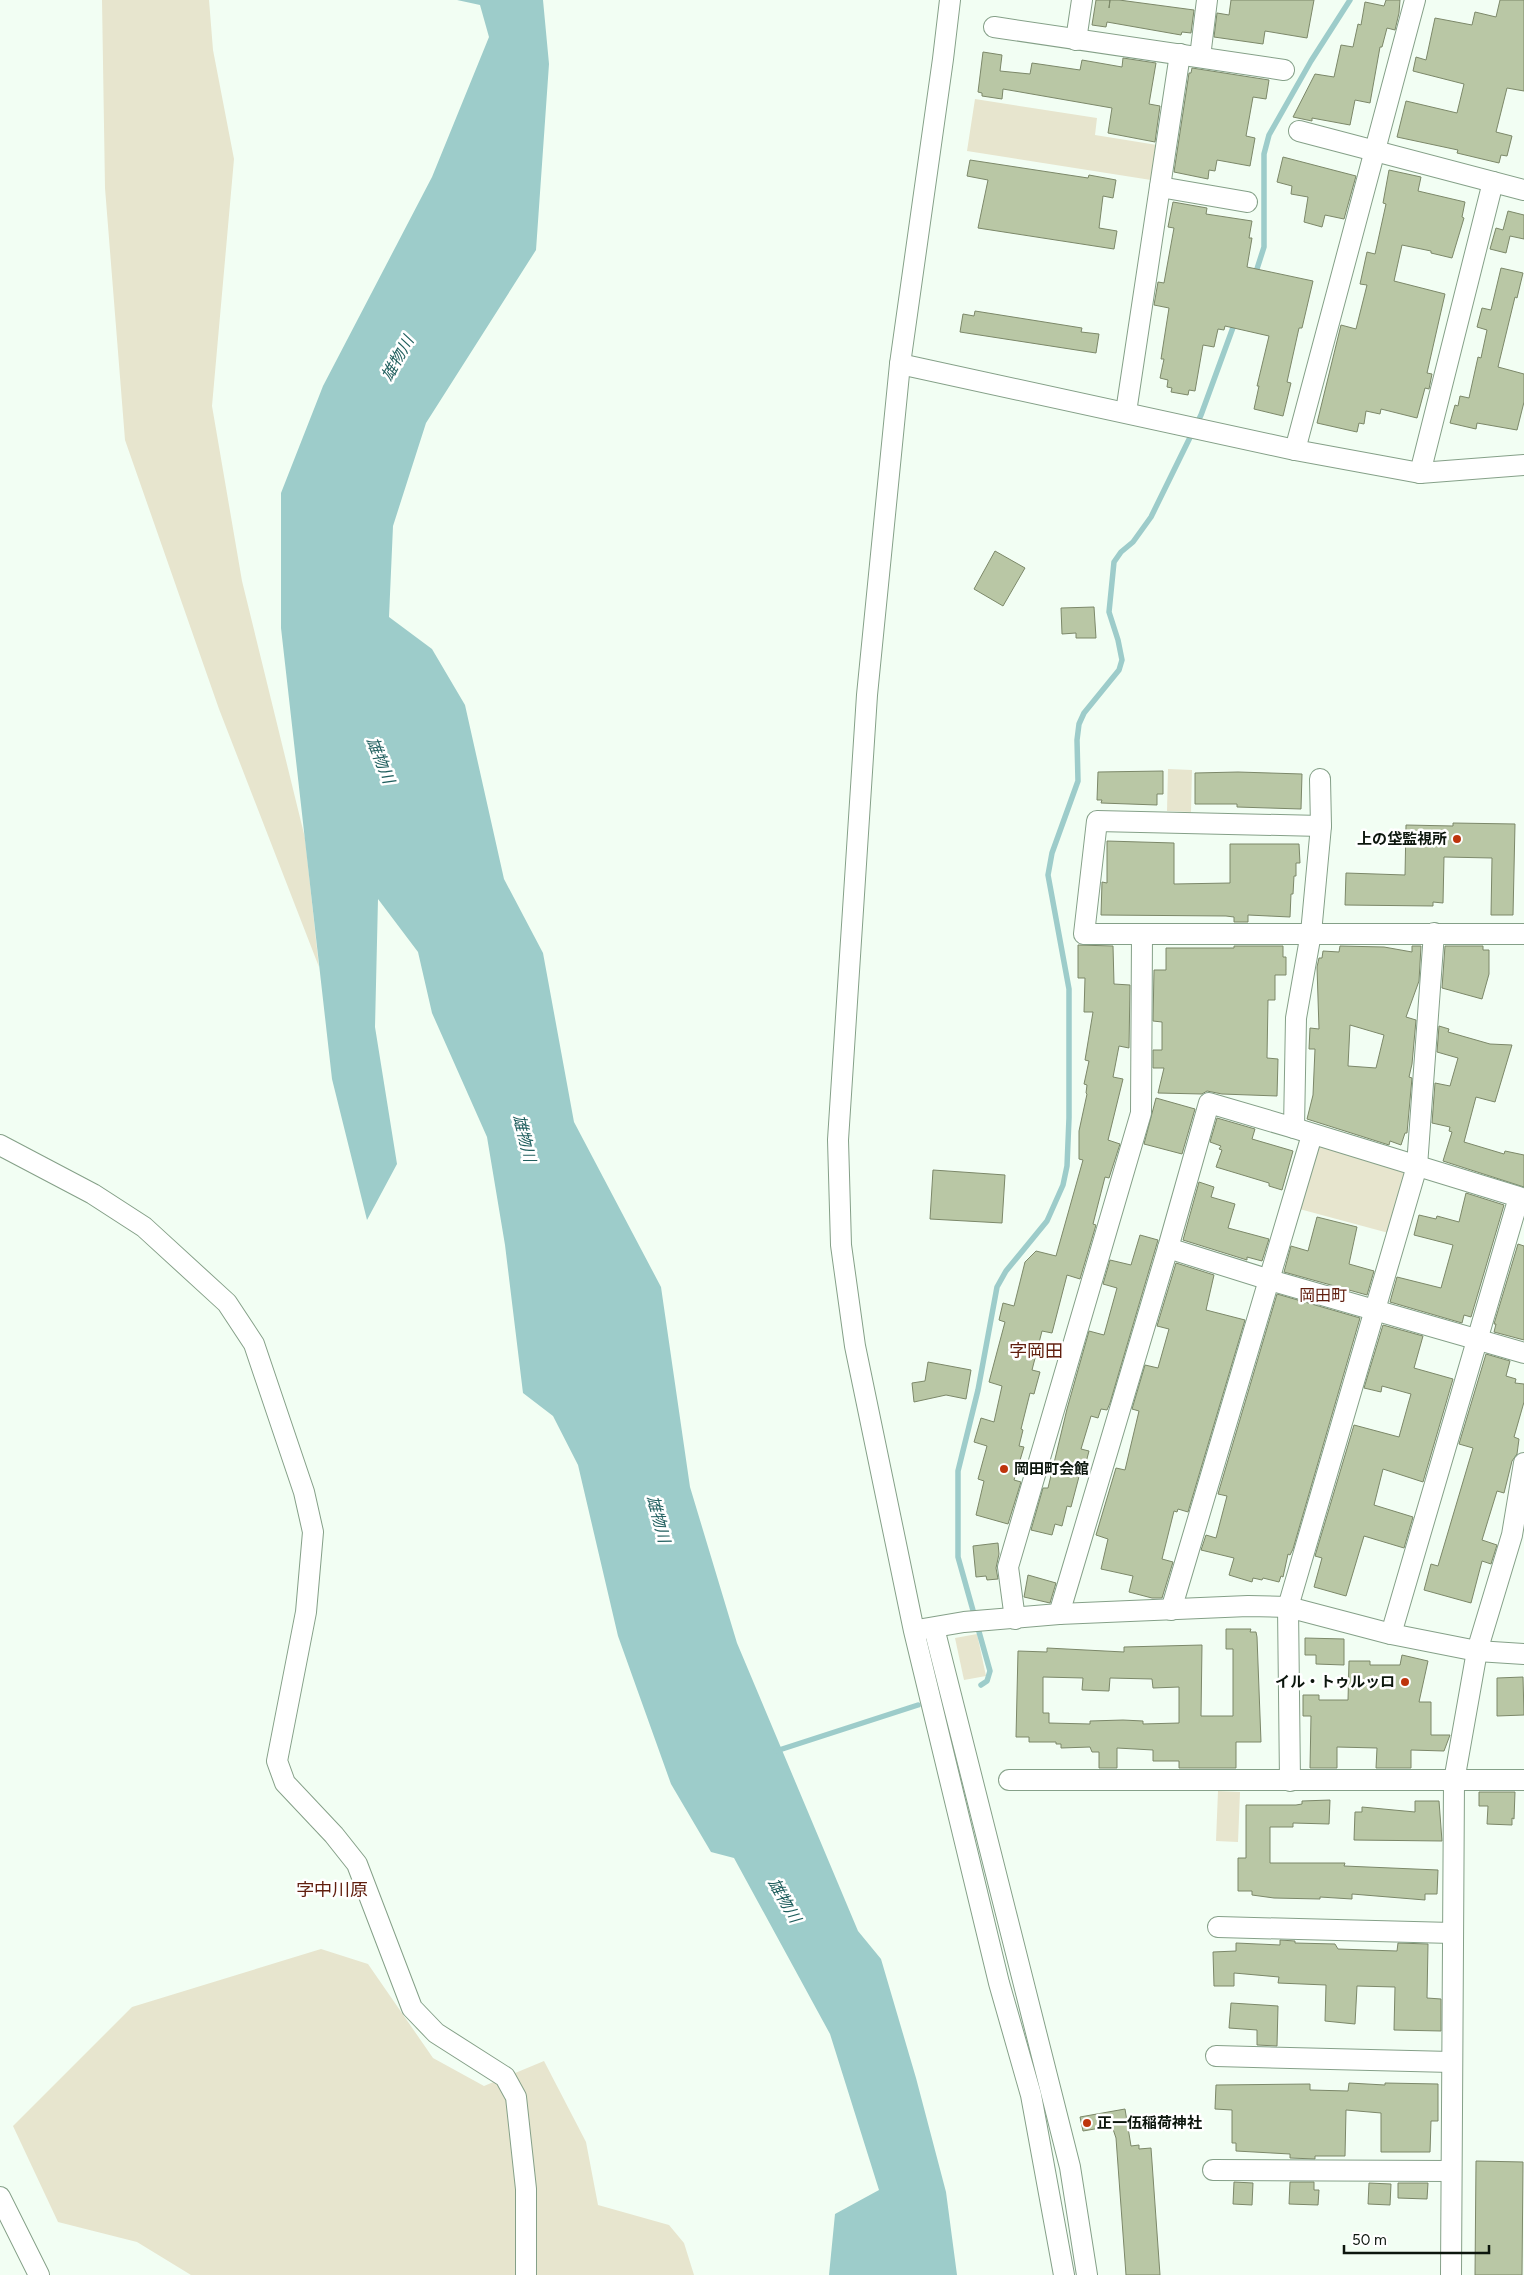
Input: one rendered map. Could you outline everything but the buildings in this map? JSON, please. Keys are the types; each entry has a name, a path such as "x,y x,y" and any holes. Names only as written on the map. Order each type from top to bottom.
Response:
{"street":[{"path":"950,0 900,364 867,695 838,1140 841,1245 856,1346 914,1631 999,1983 1031,2095 1064,2275"},
{"path":"1076,40 1082,0"},
{"path":"1126,412 1160,187 1190,55 1207,0"},
{"path":"1295,450 1415,0"},
{"path":"994,27 1284,70"},
{"path":"1299,131 1493,182 1524,188"},
{"path":"1420,473 1493,182"},
{"path":"1160,187 1247,202"},
{"path":"900,364 1295,450 1420,473 1524,465"},
{"path":"1172,1610 1270,1280 1303,1131 1296,1018 1311,933 1321,826 1320,779"},
{"path":"1321,826 1097,821 1084,934 1524,934"},
{"path":"1290,1781 1288,1607 1417,1166 1434,933"},
{"path":"1015,1619 1008,1567 1141,1113 1142,935"},
{"path":"1059,1614 1168,1248 1208,1103 1518,1197 1391,1634"},
{"path":"0,1145 93,1194 144,1227 227,1304 254,1344 304,1492 312,1532 306,1612 277,1761 286,1783 334,1835 357,1864 412,2008 436,2033 505,2077 516,2097 526,2189 526,2275"},
{"path":"1168,1248 1270,1280 1524,1353"},
{"path":"1451,2275 1450,2171 1454,1781 1477,1651 1512,1535 1524,1463"},
{"path":"914,1631 964,1622 1059,1614 1288,1607 1391,1634 1477,1651 1524,1654"},
{"path":"934,1628 1070,2167 1087,2275"},
{"path":"1009,1780 1524,1780"},
{"path":"1218,1928 1452,1933"},
{"path":"1216,2056 1451,2062"},
{"path":"1213,2170 1450,2171"},
{"path":"0,2197 39,2275"}],"shaded area":[{"path":"102,0 209,0 213,50 234,159 212,406 242,581 305,838 319,967 219,709 125,440 105,188"},
{"path":"975,99 1097,118 1095,135 1157,145 1151,180 967,151"},
{"path":"1168,769 1192,770 1191,812 1167,811"},
{"path":"1312,1135 1417,1166 1396,1235 1292,1207"},
{"path":"977,1634 986,1676 964,1680 955,1638"},
{"path":"1218,1791 1240,1792 1238,1842 1216,1841"},
{"path":"321,1949 368,1964 433,2058 484,2086 544,2061 586,2142 598,2205 669,2225 684,2243 694,2275 191,2275 137,2242 58,2222 13,2126 132,2007"}],"water":[{"name":"雄物川","path":"457,0 543,0 549,64 536,250 426,423 393,526 389,617 432,649 465,705 504,879 543,953 574,1122 661,1287 690,1487 737,1643 858,1931 881,1959 916,2078 946,2192 957,2275 829,2275 835,2214 879,2190 830,2034 734,1858 711,1852 671,1784 618,1636 578,1465 553,1416 523,1393 505,1245 487,1137 432,1013 418,952 378,899 375,1027 397,1164 367,1220 332,1079 281,628 281,493 323,386 432,177 489,37 480,5"}],"waterway":[{"path":"1255,275 1264,247 1264,154 1269,135 1311,61 1350,0"},
{"path":"981,1685 987,1681 990,1671 958,1557 958,1471 978,1390 997,1287 1006,1271 1047,1221 1063,1185 1067,1166 1069,989 1048,875 1052,853 1078,781 1077,740 1079,724 1084,713 1119,670 1122,660 1109,612 1114,562 1121,552 1133,542 1151,517 1201,415 1235,322"},
{"path":"776,1751 918,1705"}],"place":[{"name":"上の垈監視所","path":"1457,839"},
{"name":"岡田町会館","path":"1004,1469"},
{"name":"イル・トゥルッロ","path":"1405,1682"},
{"name":"正一伍稲荷神社","path":"1087,2123"}],"district":[{"name":"岡田町","path":"1323,1295"},
{"name":"字岡田","path":"1036,1351"},
{"name":"字中川原","path":"332,1890"}]}
